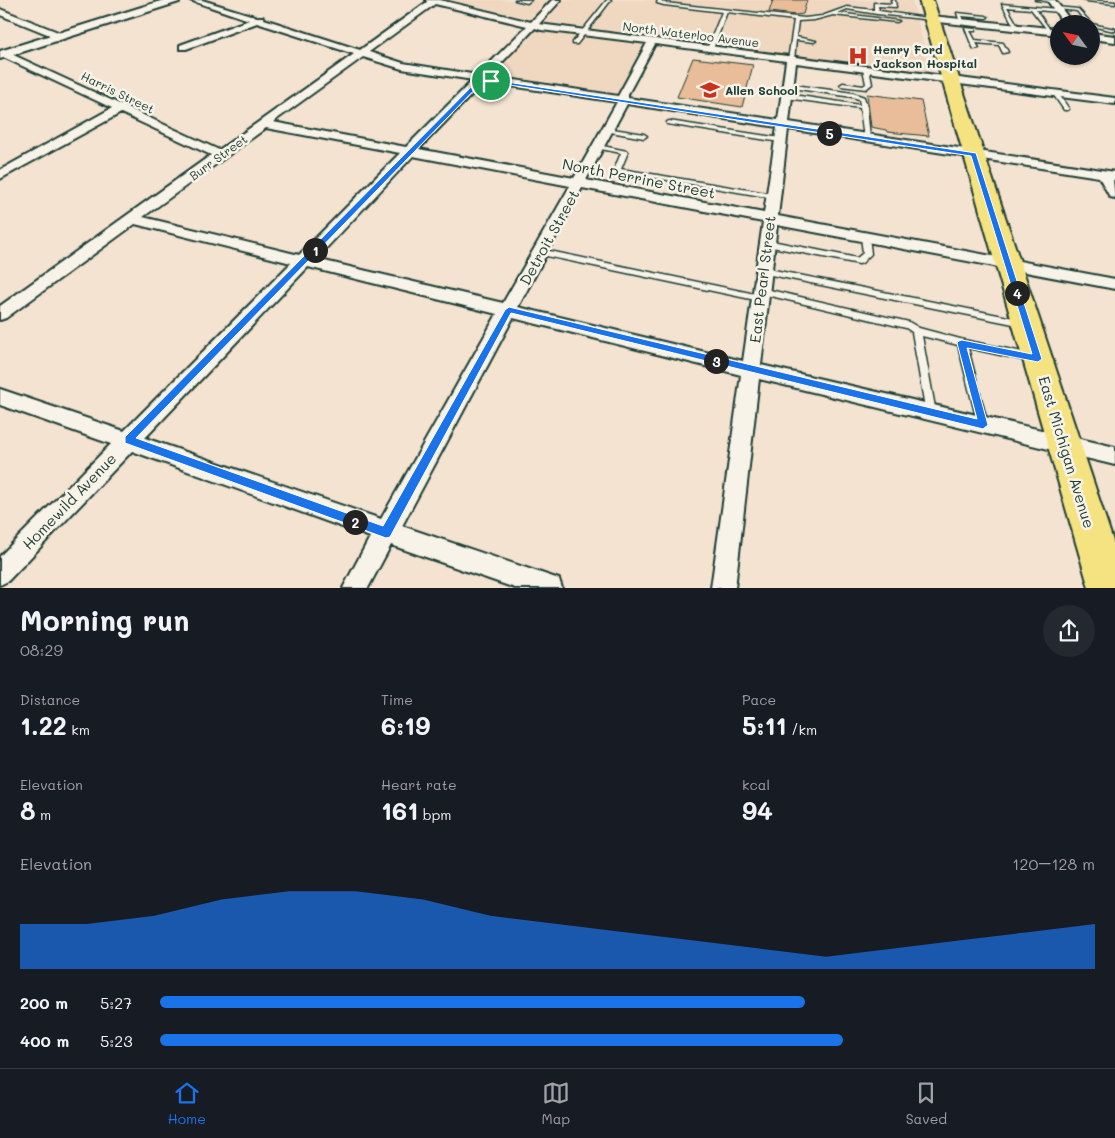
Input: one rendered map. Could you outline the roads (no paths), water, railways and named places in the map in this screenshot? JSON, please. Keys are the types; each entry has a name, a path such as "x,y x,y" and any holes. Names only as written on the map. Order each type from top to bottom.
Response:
{"main road":[{"name":"East Michigan Avenue","path":"929,9 1109,588"}],"street":[{"path":"2,54 174,0"},
{"path":"194,0 260,19 402,66 623,101 780,133 867,138 1110,175 1115,194"},
{"name":"North Waterloo Avenue","path":"433,0 532,26 1115,101"},
{"name":"Burr Street","path":"0,314 433,0"},
{"name":"Homewild Avenue","path":"0,573 557,0"},
{"path":"929,9 968,25 1049,31"},
{"path":"0,12 60,36"},
{"path":"183,47 260,19"},
{"path":"1100,37 1115,39"},
{"name":"Detroit Street","path":"355,588 598,147 623,101 623,94 652,42"},
{"name":"Harris Street","path":"2,54 221,155"},
{"name":"East Pearl Street","path":"723,588 780,133 791,60"},
{"path":"0,175 120,109"},
{"name":"North Perrine Street","path":"264,124 1115,284"},
{"path":"132,219 751,370 1115,456"},
{"path":"0,396 386,533 550,588"}],"lane":[{"path":"517,0 528,1"},
{"path":"575,43 609,0"},
{"path":"660,0 659,2 664,4 796,20 805,20 838,10 877,13 929,9"},
{"path":"877,13 876,2 894,6 893,0"},
{"path":"1037,0 1078,10"},
{"path":"1086,0 1115,3"},
{"path":"1017,28 1004,5 1033,9 1055,5"},
{"path":"1075,5 1083,15"},
{"path":"1033,9 1049,31"},
{"path":"838,10 897,21"},
{"path":"710,49 725,11"},
{"path":"979,42 959,14 986,17"},
{"path":"791,60 796,20"},
{"path":"968,25 967,29 976,48"},
{"path":"1100,26 1115,30"},
{"path":"793,38 814,40"},
{"path":"972,41 1001,44 1005,52"},
{"path":"843,85 864,88 869,84 866,69"},
{"path":"786,91 864,107"},
{"path":"786,91 853,95 862,98 867,138"},
{"path":"1056,94 1066,109"},
{"path":"669,123 780,133"},
{"path":"607,130 644,136"},
{"path":"598,147 625,152 617,170 773,196"},
{"path":"767,244 859,261 867,254 865,237"},
{"path":"540,252 909,325 916,331 1038,359"},
{"path":"764,271 1027,324"},
{"path":"916,331 931,413"},
{"path":"962,343 983,425"}],"place":[{"name":"Henry Ford Jackson Hospital","path":"858,56"},
{"name":"Allen School","path":"710,90"}]}
